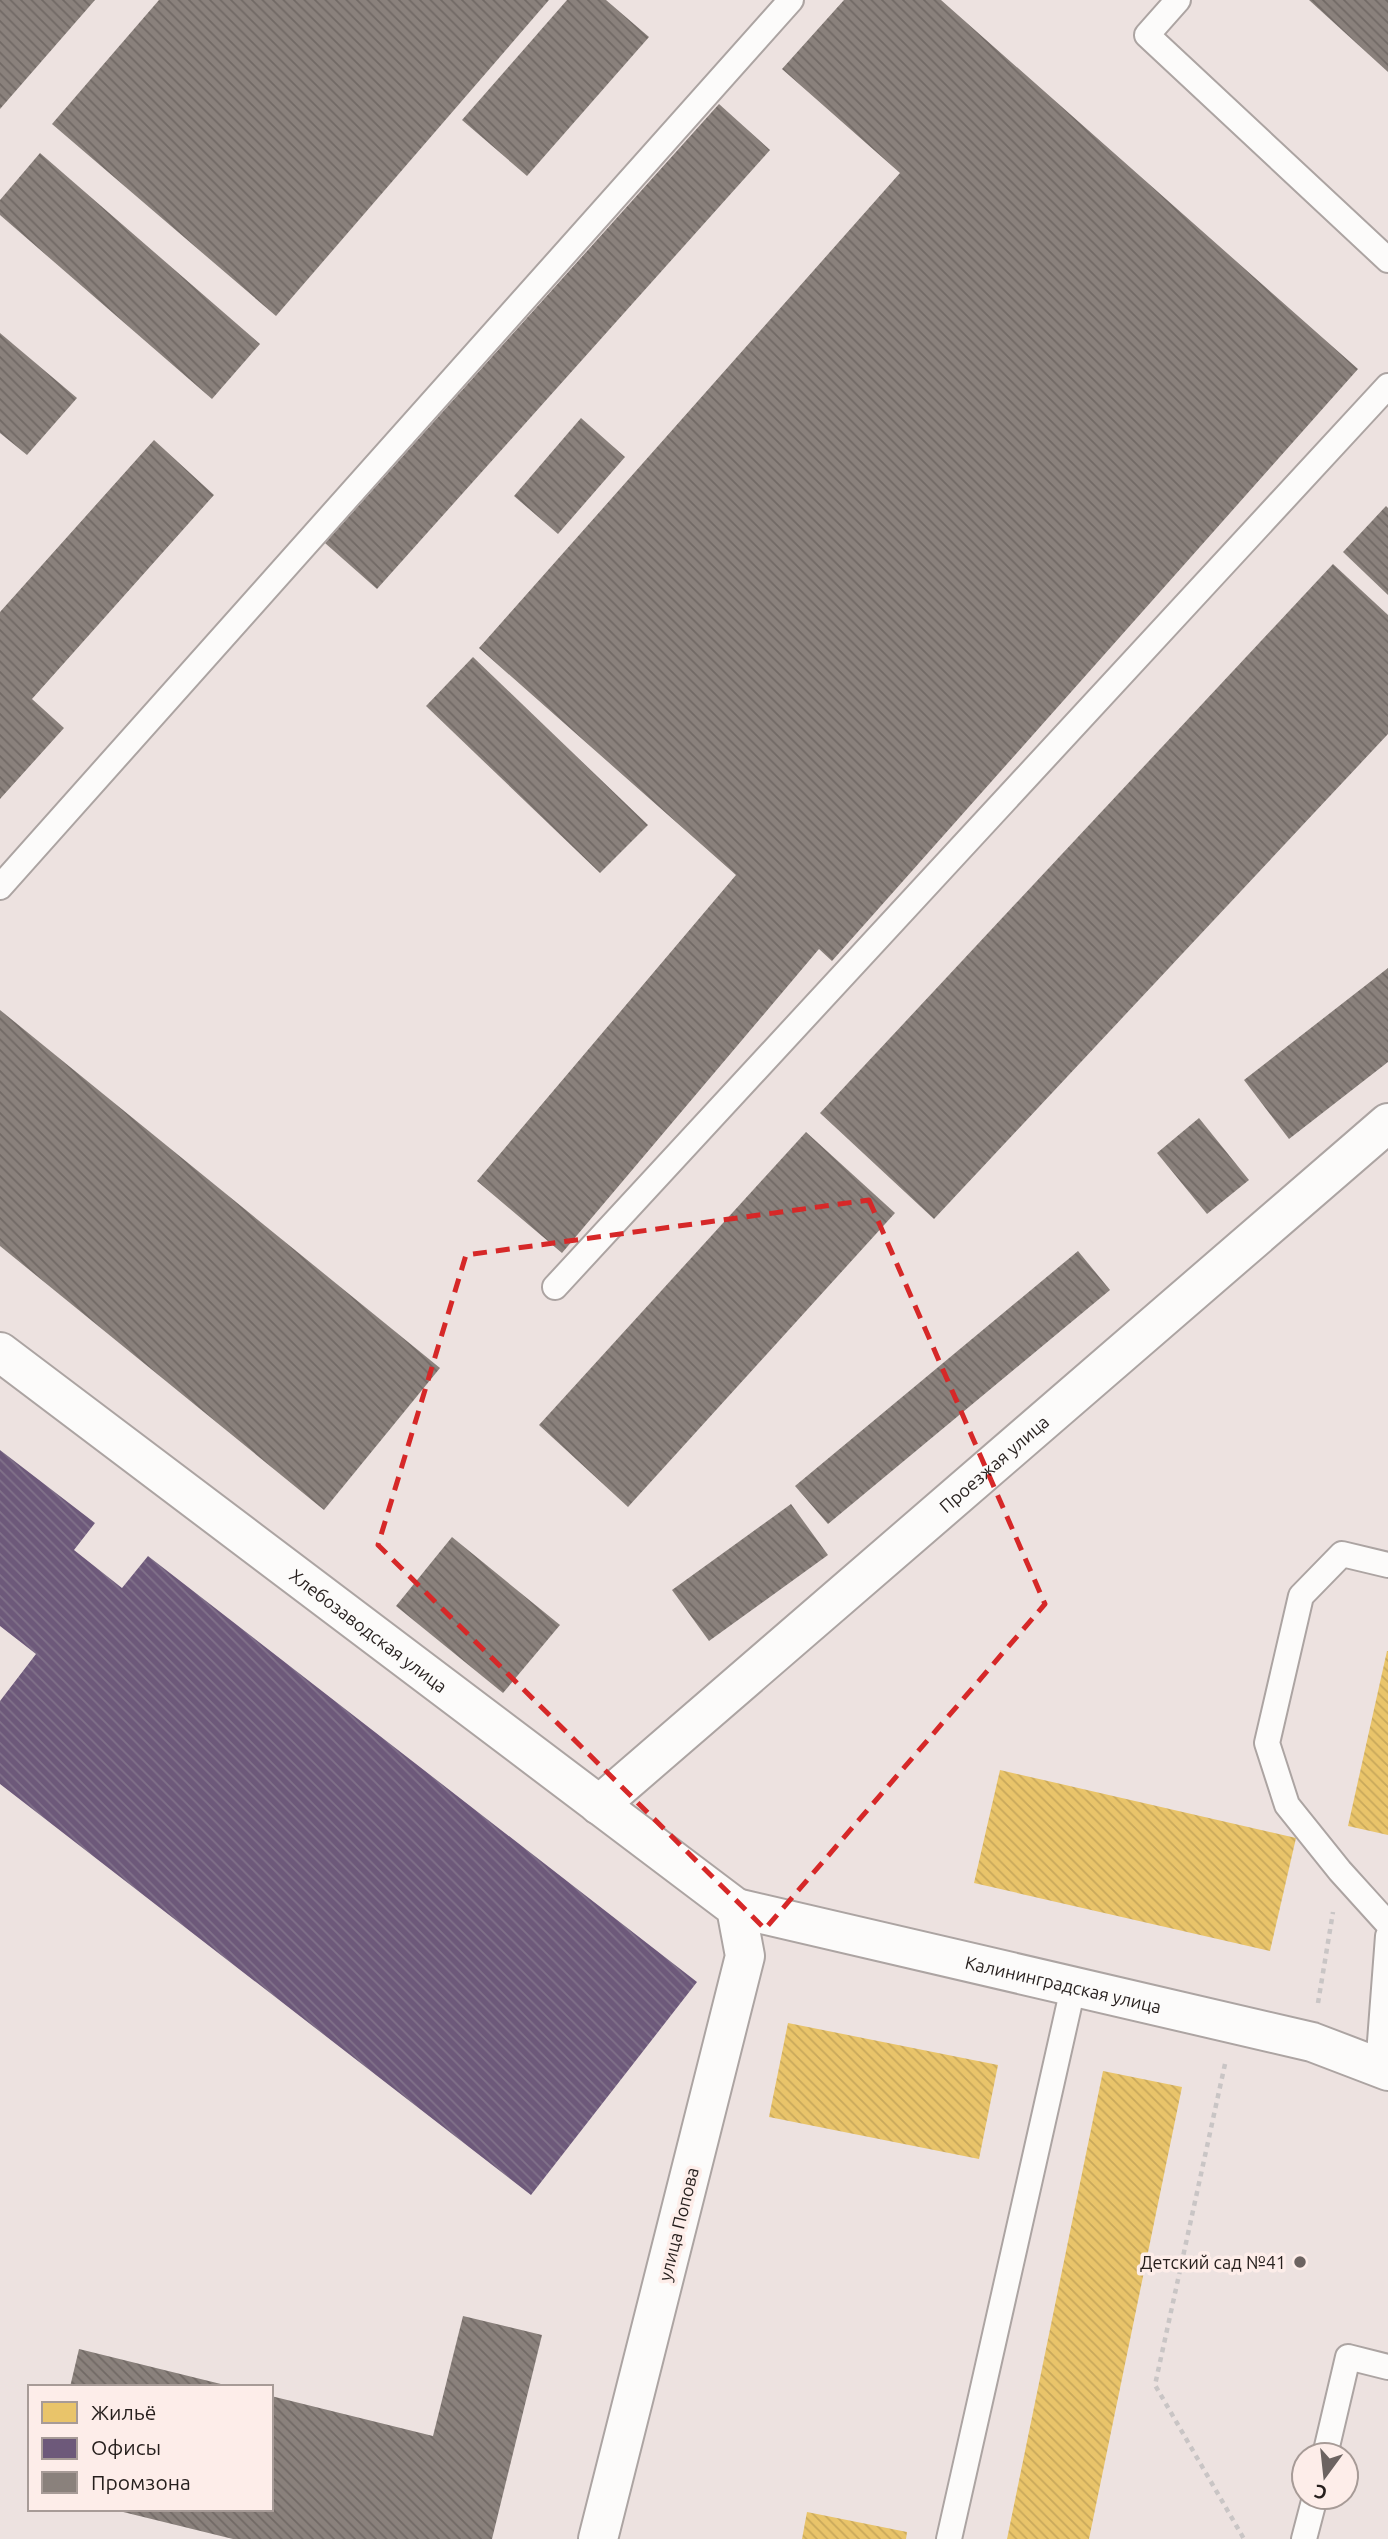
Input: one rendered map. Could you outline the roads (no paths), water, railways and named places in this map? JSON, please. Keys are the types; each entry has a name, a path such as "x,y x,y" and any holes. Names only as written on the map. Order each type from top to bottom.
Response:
{"street":[{"name":"Проезжая улица","path":"599,1805 1388,1123"},
{"name":"Хлебозаводская улица","path":"0,1352 736,1908"},
{"name":"Калининградская улица","path":"736,1908 1312,2042 1383,2069"},
{"name":"улица Попова","path":"598,2539 745,1956 736,1908"}],"lane":[{"path":"0,887 791,0"},
{"path":"1178,0 1147,36 1388,260"},
{"path":"555,1287 1388,386"},
{"path":"1388,1565 1342,1554 1301,1597 1267,1743 1287,1805 1340,1871 1388,1924"},
{"path":"1383,2069 1388,1936"},
{"path":"949,2539 1073,1988"},
{"path":"1328,2441 1348,2357 1388,2367"},
{"path":"1304,2539 1311,2511"}],"place":[{"name":"Детский сад №41","path":"1300,2262"}]}
